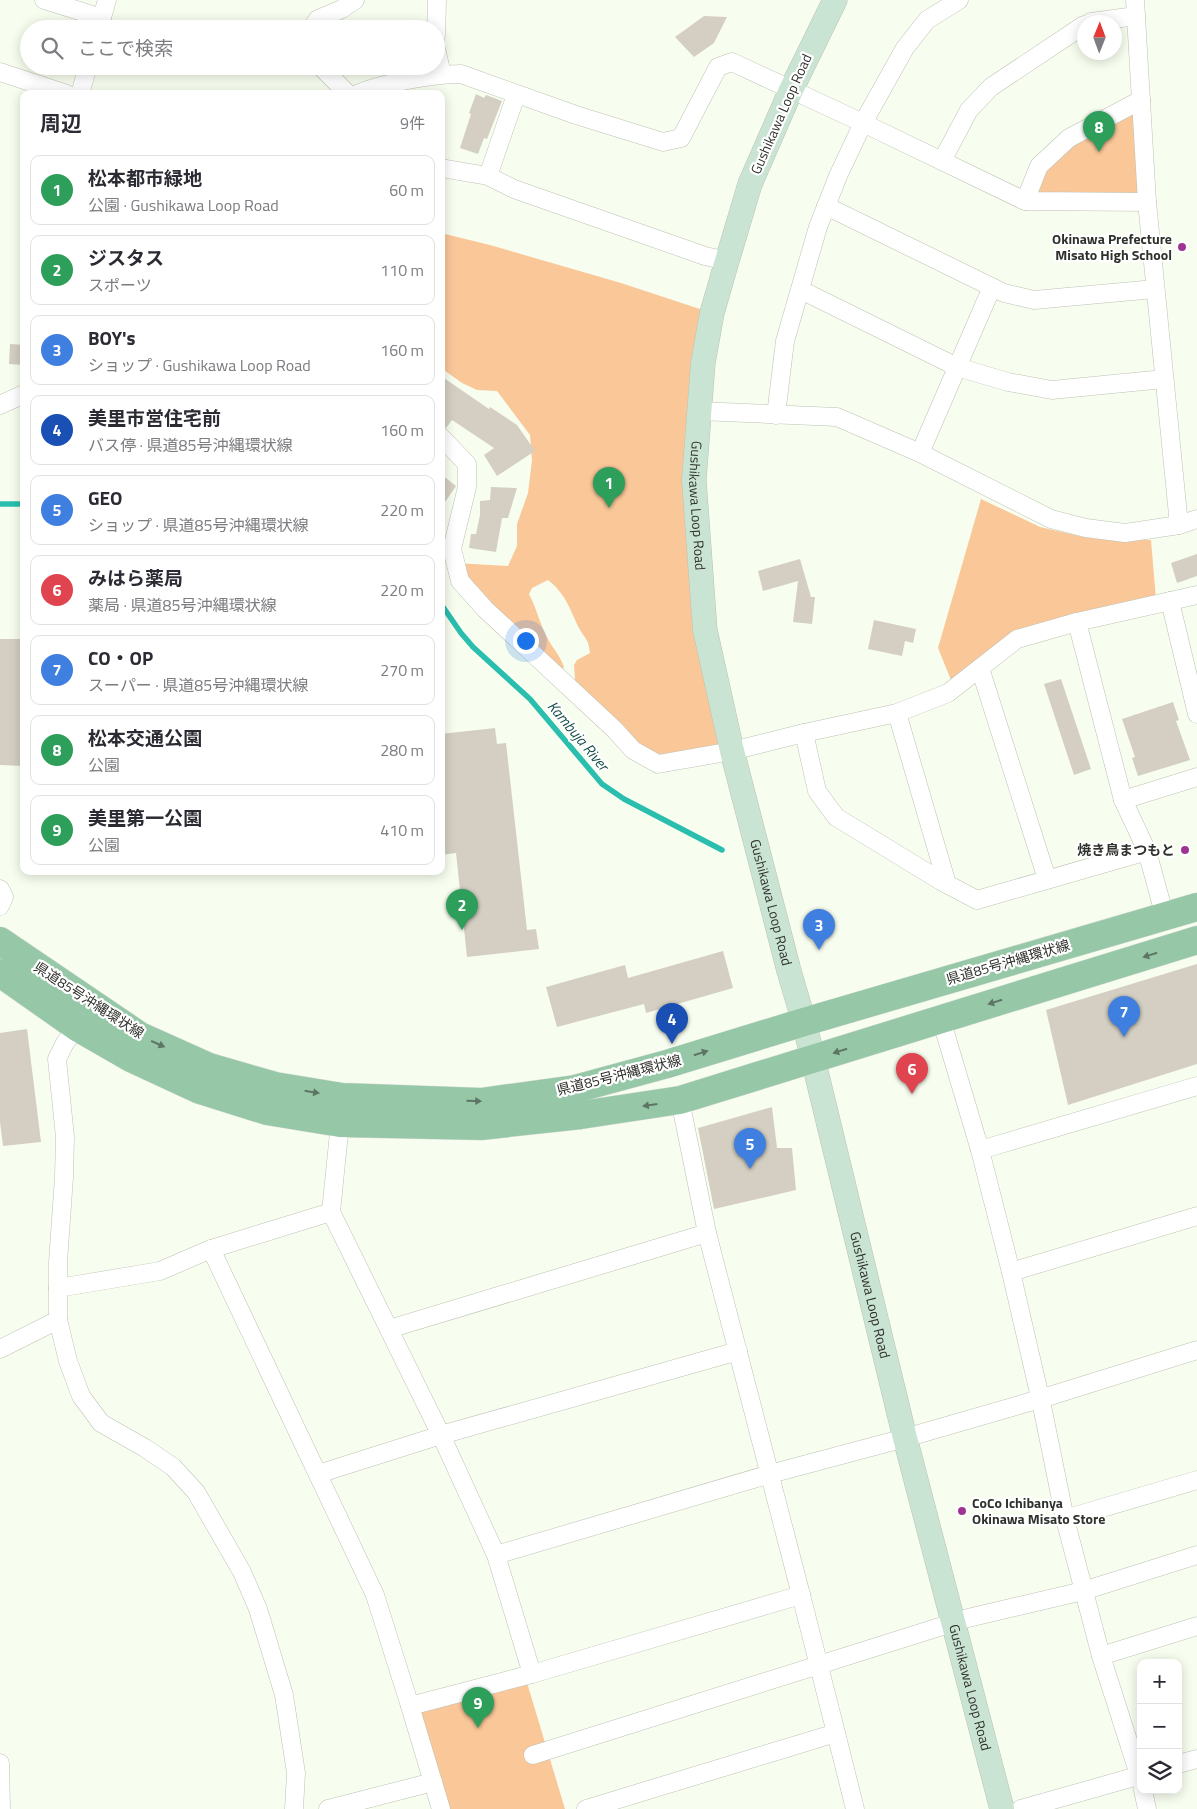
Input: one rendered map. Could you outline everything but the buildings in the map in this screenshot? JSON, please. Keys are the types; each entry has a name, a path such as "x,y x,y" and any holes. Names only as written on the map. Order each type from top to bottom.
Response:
{"main road":[{"name":"Gushikawa Loop Road","path":"835,0 791,90 750,184 712,313 703,363 694,480 705,630 732,751 788,971 804,1022 905,1438 1002,1809"},
{"name":"県道85号沖縄環状線","path":"0,941 140,1036 210,1067 275,1086 342,1097 481,1102 575,1089 668,1064 804,1022 1197,907"},
{"name":"県道85号沖縄環状線","path":"0,973 77,1027 131,1058 200,1090 267,1111 340,1123 481,1126 581,1115 680,1100 1197,940"}],"street":[{"path":"44,0 91,20"},
{"path":"101,20 107,0"},
{"path":"317,20 342,9 355,0"},
{"path":"436,20 437,0"},
{"path":"776,414 785,341 818,226 838,176 864,123 906,48 927,20 959,0"},
{"path":"1113,15 1135,8 1147,202 1179,525"},
{"path":"942,161 968,110 991,87 1077,30"},
{"path":"445,74 461,74 516,95 663,142 681,138 718,67 732,62 864,123 1025,202 1147,202"},
{"path":"0,72 55,90"},
{"path":"81,90 85,75"},
{"path":"329,75 344,90"},
{"path":"366,90 437,75"},
{"path":"488,176 516,95"},
{"path":"1025,202 1039,166 1069,138 1141,100"},
{"path":"445,169 488,176 523,192 705,256 727,261"},
{"path":"826,206 1004,293 1034,300 1155,289"},
{"path":"920,453 992,287"},
{"path":"801,290 957,367 1008,382 1052,390 1164,379"},
{"path":"0,405 20,396"},
{"path":"698,411 836,417 920,453 1051,518 1086,528 1124,533 1179,525 1197,519"},
{"path":"445,441 467,464 467,487 452,549 460,581 485,609 614,729 633,750 658,764 732,751 897,713 948,693 1016,639 1078,622 1197,595"},
{"path":"1170,601 1197,714"},
{"path":"1078,622 1123,800 1147,851 1165,917"},
{"path":"980,668 1047,879"},
{"path":"897,713 947,884"},
{"path":"804,733 818,791 836,817 977,900 1147,851"},
{"path":"1123,800 1197,777"},
{"path":"0,889 4,897 0,906"},
{"path":"941,1019 980,1150 1011,1272 1065,1519 1083,1591 1101,1656 1137,1768"},
{"path":"77,1027 65,1043 57,1059 59,1094 65,1137 58,1320 68,1360 81,1396 101,1424 173,1467 196,1492 242,1572 258,1609 284,1695 296,1773 294,1809"},
{"path":"980,1150 1197,1086"},
{"path":"680,1100 707,1233 855,1809"},
{"path":"340,1123 331,1212 441,1435 496,1555 532,1674"},
{"path":"58,1288 160,1271 211,1249 331,1212"},
{"path":"1011,1272 1197,1216"},
{"path":"389,1329 707,1233"},
{"path":"211,1249 374,1595 441,1809"},
{"path":"0,1349 58,1320"},
{"path":"496,1555 770,1474 1040,1399 1197,1350"},
{"path":"318,1474 441,1435 738,1351"},
{"path":"1065,1519 1197,1480"},
{"path":"533,1755 953,1623 1083,1591 1197,1555"},
{"path":"410,1706 532,1674 800,1596"},
{"path":"1101,1656 1197,1626"},
{"path":"586,1809 836,1733"},
{"path":"1182,1763 1197,1758"},
{"path":"0,1763 1,1809"},
{"path":"1020,1809 1137,1781"},
{"path":"328,1809 433,1782"},
{"path":"1144,1794 1147,1809"}],"shaded area":[{"path":"1141,100 1147,202 1025,201 1039,166"},
{"path":"445,234 621,283 712,313 694,480 732,751 658,764 576,694 574,665 577,660 590,653 589,648 567,602 554,585 548,580 532,588 529,594 545,634 564,667 557,676 455,563 508,566 517,546 517,524 528,493 532,460 530,435 497,391 477,390 462,383 445,371"},
{"path":"981,499 1040,527 1088,538 1151,540 1156,599 1016,630 951,680 938,648"},
{"path":"525,1676 565,1809 441,1809 410,1706"}],"waterway":[{"name":"Kambuja River","path":"0,504 20,504"},
{"name":"Kambuja River","path":"445,610 473,647 530,699 602,784 624,799 722,850"}],"place":[{"name":"松本交通公園","path":"1099,152"},
{"name":"Okinawa Prefecture Misato High School","path":"1182,247"},
{"name":"松本都市緑地","path":"609,508"},
{"name":"焼き鳥まつもと","path":"1185,850"},
{"name":"ジスタス","path":"462,930"},
{"name":"BOY's","path":"819,950"},
{"name":"CO・OP","path":"1124,1037"},
{"name":"美里市営住宅前","path":"672,1044"},
{"name":"みはら薬局","path":"912,1094"},
{"name":"GEO","path":"750,1169"},
{"name":"CoCo Ichibanya Okinawa Misato Store","path":"962,1511"},
{"name":"美里第一公園","path":"478,1728"}]}
